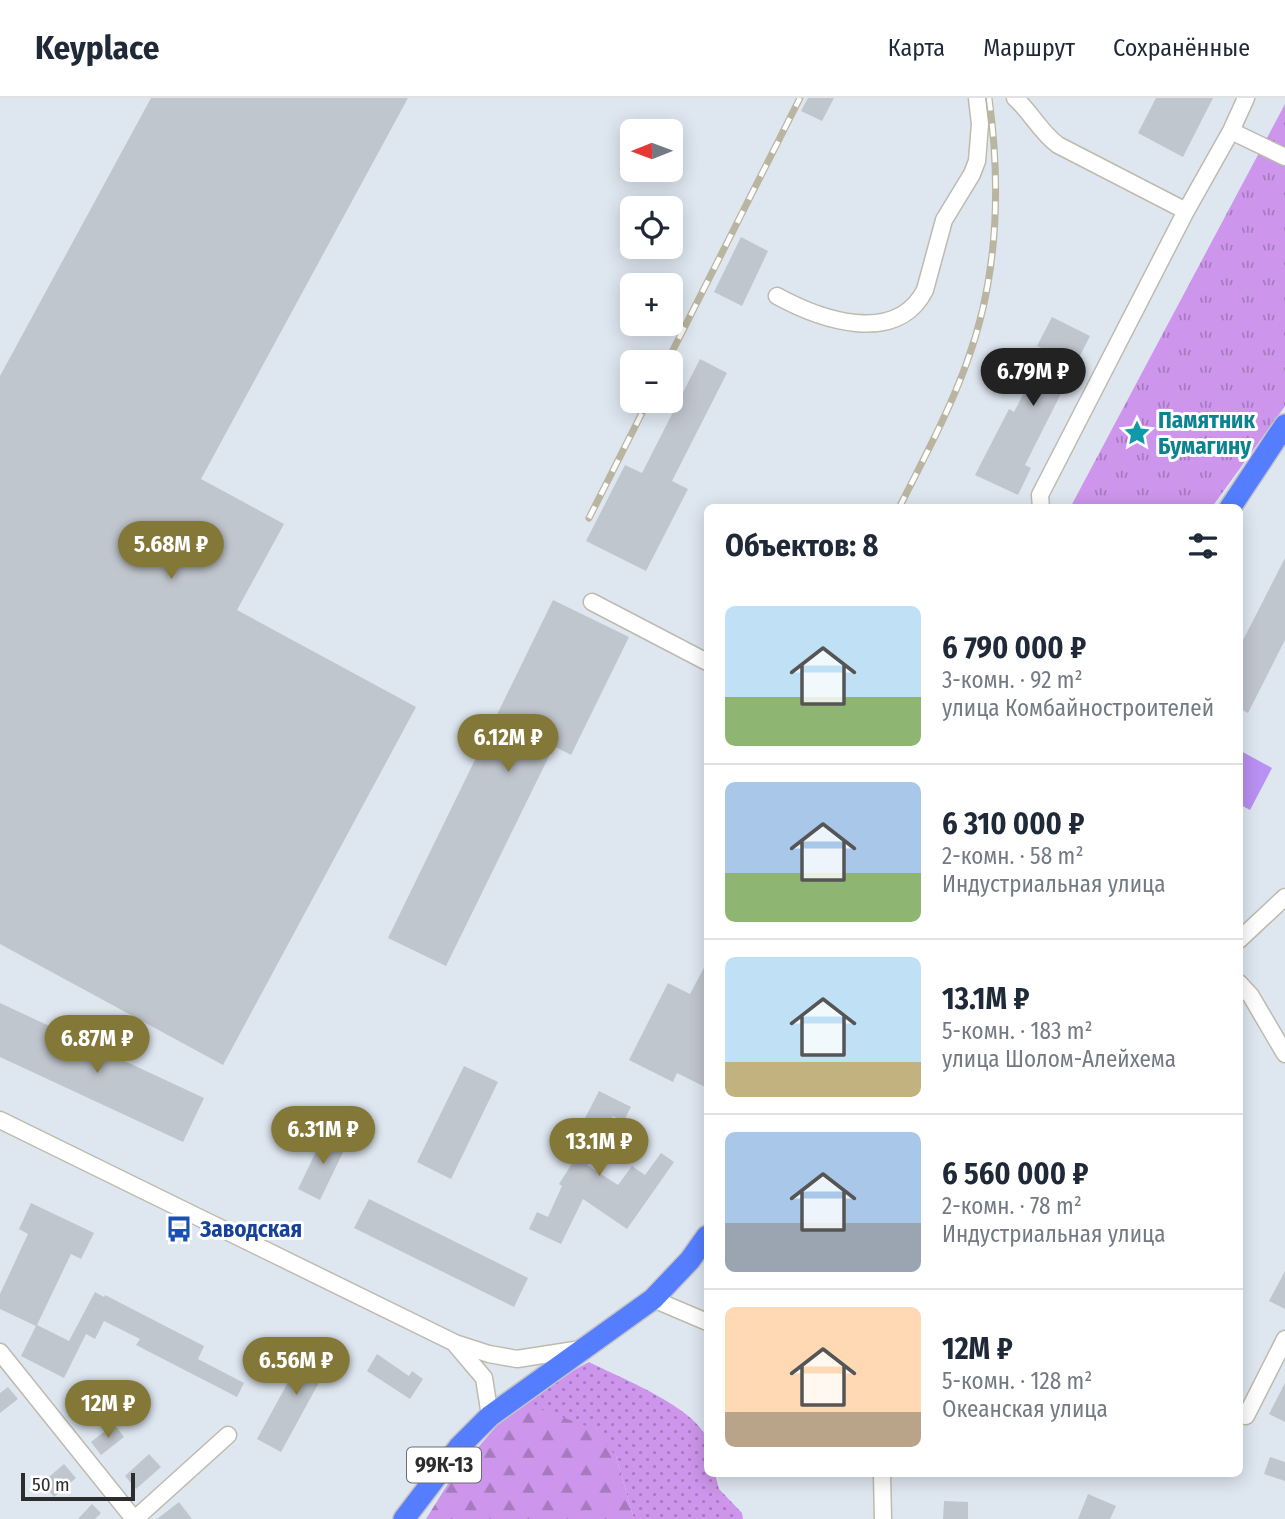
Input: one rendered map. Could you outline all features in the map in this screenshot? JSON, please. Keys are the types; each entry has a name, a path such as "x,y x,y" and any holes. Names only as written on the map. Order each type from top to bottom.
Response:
{"main road":[{"path":"1233,504 1285,425"},
{"path":"587,1348 653,1299 690,1260 704,1240"},
{"name":"99К-13","path":"404,1519 459,1447 490,1416 587,1348"}],"street":[{"path":"777,296 824,317 854,323 878,323 912,308 925,290 944,220 977,161 980,124 977,98"},
{"path":"1015,98 1025,106 1041,130 1058,145 1186,211"},
{"path":"1041,504 1040,495 1246,98"},
{"path":"1231,131 1285,157"},
{"path":"592,602 704,660"},
{"path":"1243,936 1285,897"},
{"path":"1243,987 1251,996 1285,1055"},
{"path":"0,1120 455,1343 489,1354 517,1359 587,1348"},
{"path":"653,1299 704,1321"},
{"path":"1246,1416 1285,1339"},
{"path":"455,1343 484,1378 490,1416"},
{"path":"0,1352 135,1519 228,1435"},
{"path":"882,1477 883,1519"}],"green space":[{"path":"1285,104 1285,406 1214,504 1072,504"},
{"path":"589,1362 656,1395 689,1416 701,1428 704,1434 704,1477 716,1477 719,1489 742,1513 743,1519 634,1519 616,1456 518,1401"},
{"path":"518,1401 592,1428 616,1456 634,1519 426,1519 451,1479"}],"shaded area":[{"path":"1243,752 1272,768 1250,810 1243,806"}],"building":[{"path":"151,98 408,98 201,479 284,524 237,610 416,707 223,1065 0,944 0,376"},
{"path":"808,98 834,98 822,121 801,111"},
{"path":"1156,98 1213,98 1183,157 1138,133"},
{"path":"741,237 768,251 742,306 714,292"},
{"path":"1052,317 1090,336 1025,465 1031,468 1018,495 975,475 1009,409 1014,412 1046,350 1037,346"},
{"path":"700,359 727,373 672,481 688,489 646,571 586,541 625,465 642,473 673,413 683,413 683,392"},
{"path":"1285,558 1285,640 1248,713 1243,710 1243,640"},
{"path":"553,600 629,637 571,755 554,746 446,966 388,938"},
{"path":"704,968 704,1086 677,1073 673,1082 629,1060 668,983 690,994"},
{"path":"0,1003 204,1098 183,1142 0,1057"},
{"path":"464,1066 498,1082 451,1179 417,1162"},
{"path":"599,1091 631,1107 623,1122 613,1116 587,1165 618,1185 632,1166 645,1175 661,1153 674,1162 627,1229 583,1199 561,1244 529,1229 537,1212 548,1217 562,1186 559,1184 578,1154 569,1149"},
{"path":"325,1133 347,1144 320,1200 298,1189"},
{"path":"369,1199 528,1278 514,1307 354,1228"},
{"path":"31,1203 94,1233 81,1259 71,1254 37,1325 69,1341 95,1292 104,1297 105,1295 204,1346 198,1359 244,1383 237,1397 136,1345 140,1339 104,1321 95,1339 86,1334 64,1378 21,1356 36,1326 0,1309 0,1294 28,1234 19,1229"},
{"path":"1285,1271 1285,1309 1269,1301"},
{"path":"310,1342 334,1355 281,1452 257,1439"},
{"path":"377,1354 409,1376 412,1371 423,1379 410,1399 367,1371"},
{"path":"1285,1383 1285,1422 1269,1414"},
{"path":"8,1387 18,1399 0,1413 0,1393"},
{"path":"114,1424 124,1437 101,1455 91,1442"},
{"path":"149,1454 161,1467 136,1489 125,1476"},
{"path":"1270,1457 1285,1462 1285,1481 1264,1474"},
{"path":"64,1464 76,1478 54,1497 42,1483"},
{"path":"1088,1494 1116,1506 1110,1519 1078,1519"},
{"path":"944,1501 968,1502 968,1519 943,1519"},
{"path":"179,1502 192,1519 157,1519"},
{"path":"92,1504 101,1513 95,1519 78,1519"}],"railway":[{"path":"673,350 800,98"},
{"path":"901,504 960,381 985,298 991,265 995,198 989,98"},
{"path":"589,518 642,413"}],"place":[{"name":"Памятник Бумагину","path":"1137,433"},
{"name":"Заводская","path":"179,1229"}]}
